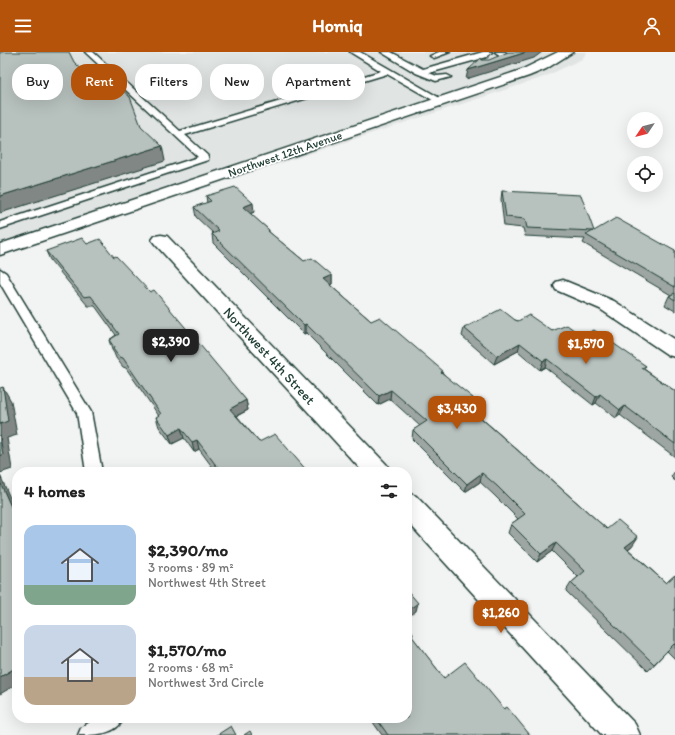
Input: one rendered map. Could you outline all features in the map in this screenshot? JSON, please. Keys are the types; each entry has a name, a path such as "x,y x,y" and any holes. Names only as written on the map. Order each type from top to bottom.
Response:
{"street":[{"name":"Northwest 12th Avenue","path":"0,250 537,68 567,52"},
{"name":"Northwest 4th Street","path":"161,240 373,467"},
{"path":"563,286 607,305 675,350"},
{"path":"412,509 624,735"}],"lane":[{"path":"0,226 205,158 89,52"},
{"path":"354,52 441,101"},
{"path":"385,52 418,71 436,79 447,77"},
{"path":"434,56 446,52"},
{"path":"418,71 428,72 484,55 488,52"},
{"path":"488,65 509,57 498,52"},
{"path":"406,64 419,60"},
{"path":"179,134 388,71"},
{"path":"0,273 84,412 89,429 90,456 93,467"},
{"path":"88,735 106,723"}],"shaded area":[{"path":"0,52 587,52 582,59 544,77 0,255"}],"building":[{"path":"0,52 69,52 76,64 71,64 71,100 127,100 127,94 130,97 141,126 162,146 0,196"},
{"path":"508,52 527,52 468,70 481,58 482,60 489,60"},
{"path":"235,187 253,203 243,207 269,230 268,231 304,261 312,258 332,275 323,279 371,321 380,317 443,371 441,372 473,398 465,404 607,529 618,520 638,537 625,547 666,583 675,575 675,645 674,644 654,664 571,583 585,571 556,543 541,554 511,524 525,514 497,486 482,473 467,484 413,430 427,421 391,390 379,396 306,324 304,325 212,234 219,231 194,207 211,201 206,196"},
{"path":"502,191 581,195 594,231 616,218 675,251 675,287 586,235 593,231 527,228 525,219 506,217"},
{"path":"82,238 87,244 100,239 114,257 116,256 150,292 154,290 246,400 230,409 259,442 275,434 304,467 217,467 197,440 192,442 181,428 169,435 156,417 161,414 123,358 119,357 113,349 114,347 109,340 119,334 91,296 84,297 46,251"},
{"path":"675,293 675,300 669,296"},
{"path":"501,309 518,321 529,315 552,331 567,325 582,336 594,330 646,366 642,368 675,391 675,444 625,406 620,410 600,394 596,397 547,359 543,361 520,343 497,356 464,328"},
{"path":"3,387 8,421 0,424 0,388"},
{"path":"0,435 3,455 0,456"},
{"path":"0,482 12,509 12,670 0,677"},
{"path":"412,596 418,603 412,607"},
{"path":"412,636 444,678 465,662 504,709 507,707 530,735 388,735 380,723 412,723"},
{"path":"231,726 236,735 217,735"},
{"path":"250,731 252,735 244,735"}]}
